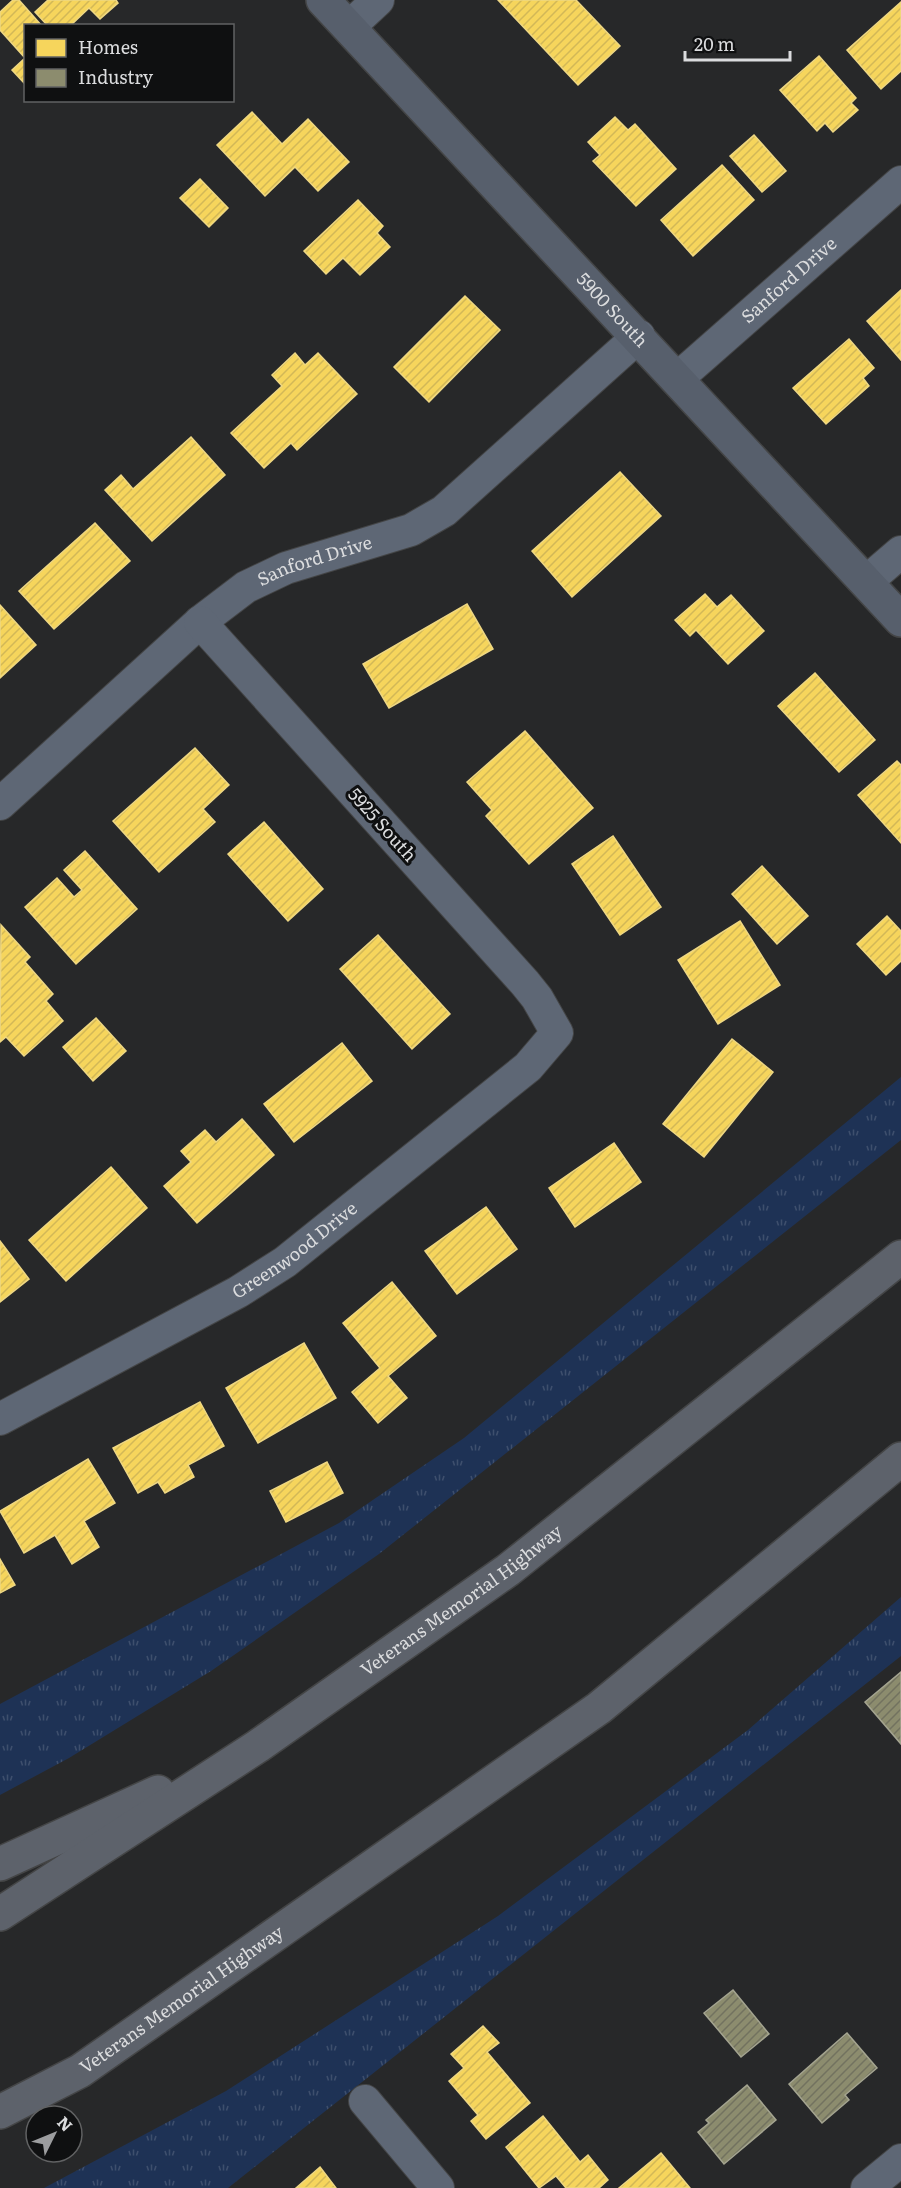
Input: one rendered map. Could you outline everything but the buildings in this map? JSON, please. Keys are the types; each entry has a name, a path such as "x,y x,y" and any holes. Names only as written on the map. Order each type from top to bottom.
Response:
{"highway":[{"name":"Veterans Memorial Highway","path":"0,1914 258,1746 508,1570 901,1257"},
{"name":"Veterans Memorial Highway","path":"0,2112 80,2071 599,1708 901,1459"},
{"path":"0,1864 258,1746"},
{"path":"0,2128 80,2071"}],"street":[{"name":"5900 South","path":"323,0 639,336 901,620"},
{"path":"349,27 378,0"},
{"name":"Sanford Drive","path":"678,378 901,182"},
{"name":"Sanford Drive","path":"0,804 200,622 246,587 286,568 411,530 444,510 639,336"},
{"path":"866,582 901,552"},
{"name":"5925 South","path":"200,622 525,983 537,998 556,1034"},
{"name":"Greenwood Drive","path":"0,1419 238,1292 285,1262 522,1072 544,1051 556,1034"},
{"path":"365,2101 438,2188"},
{"path":"867,2188 901,2160"}],"green space":[{"path":"901,1077 901,1140 379,1554 211,1671 69,1758 0,1795 0,1704 339,1523 464,1438"},
{"path":"901,1597 901,1656 228,2188 44,2188 226,2091 498,1916 748,1730"}]}
